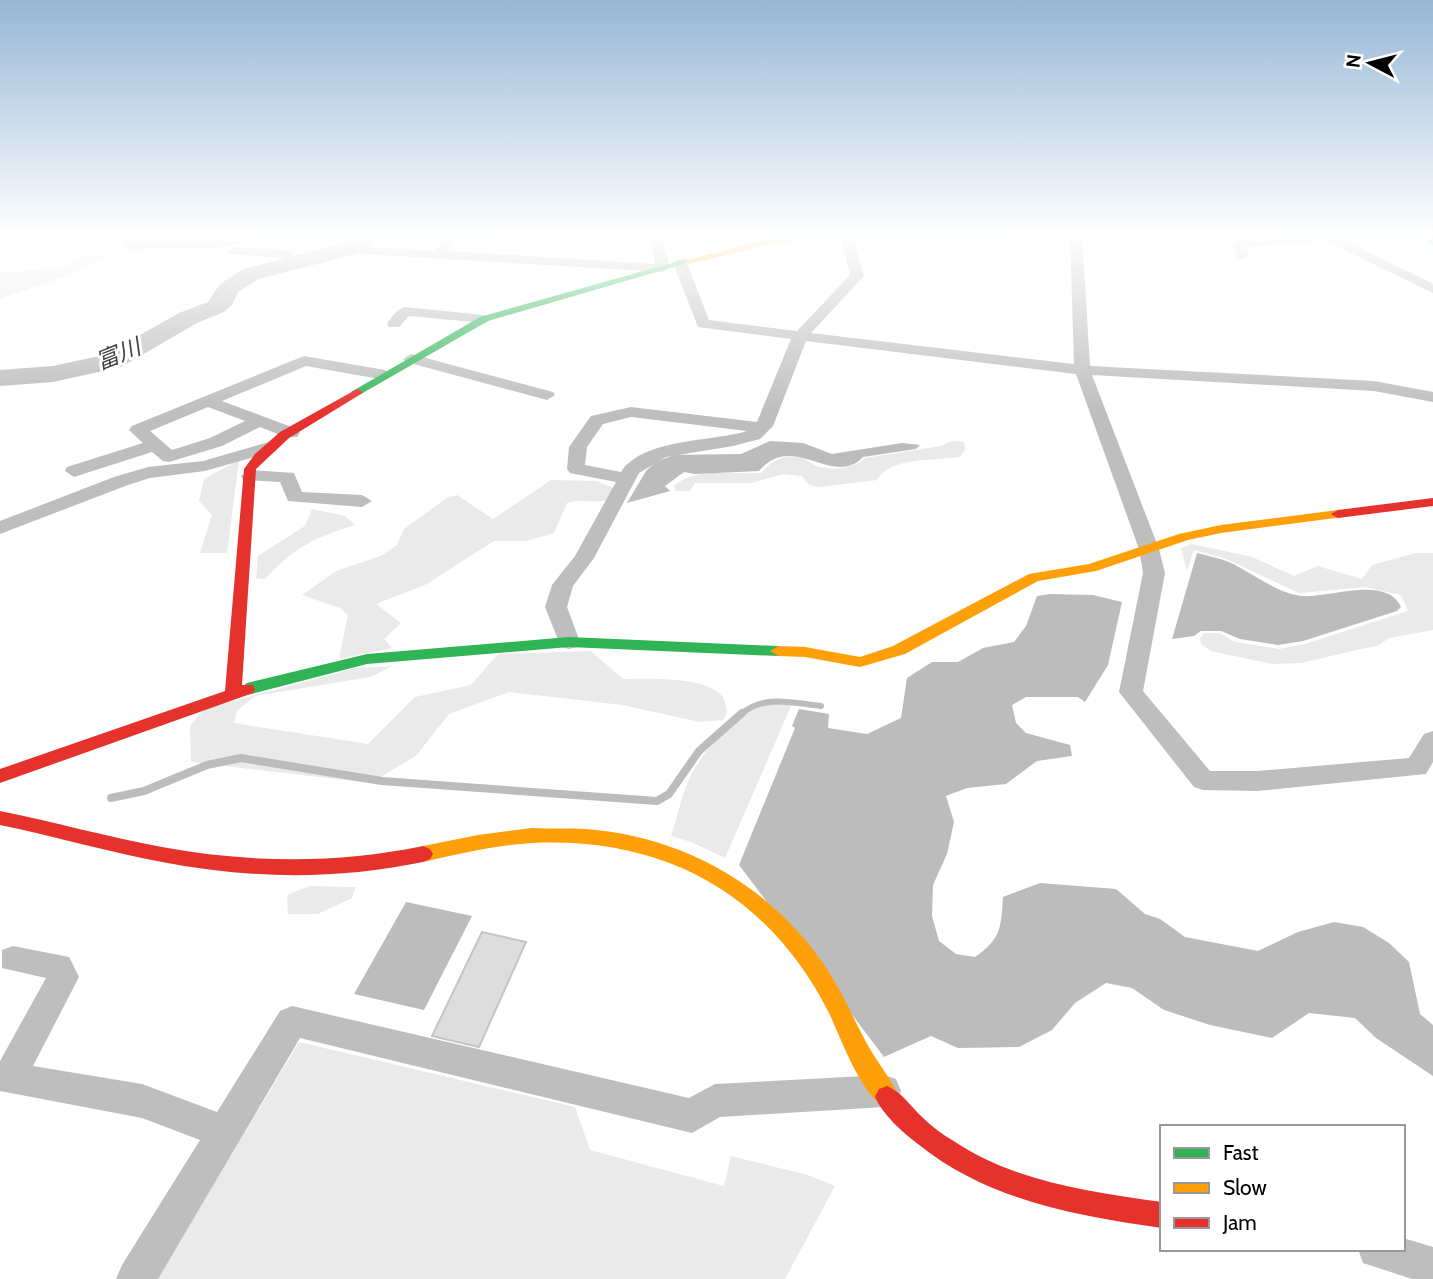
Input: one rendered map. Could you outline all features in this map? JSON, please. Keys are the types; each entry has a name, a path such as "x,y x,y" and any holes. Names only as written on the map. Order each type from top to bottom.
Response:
{"street":[{"path":"233,693 250,469 269,447 290,433 411,359 484,319 573,294"},
{"path":"692,294 703,324 1083,370 1374,386 1433,397"},
{"path":"569,642 556,607 563,585 584,558 632,470 661,452 733,441 754,435 762,428 800,336 840,294"},
{"path":"1079,294 1083,370 1149,549 1154,573 1130,692 1203,780 1257,781 1425,771 1433,740"},
{"path":"394,324 405,312 484,319"},
{"path":"411,359 547,395"},
{"path":"259,421 216,442 169,457 138,430 304,361 385,375"},
{"path":"207,401 290,433"},
{"path":"627,479 576,470 578,447 597,420 631,412 762,428"},
{"path":"74,471 155,445"},
{"path":"0,528 121,481 148,473 205,466 269,447"},
{"path":"250,476 287,477 295,497 362,501"},
{"path":"0,776 233,693 368,659 569,642 806,652 860,662 900,650 1034,577 1091,568 1184,537 1221,529 1433,502"},
{"path":"0,818 44,825 150,852 259,868 349,867 388,862 486,838 548,834 619,841 685,859 710,870 743,891 799,950 837,1005 860,1055 884,1091 915,1129 954,1157 998,1178 1057,1199 1160,1215"},
{"path":"13,959 58,967 62,977 9,1078 142,1101 225,1132"},
{"path":"136,1279 292,1021 692,1116 715,1101 884,1091"},
{"path":"1384,1251 1433,1266"}],"shaded area":[{"path":"0,294 15,294 0,299"},
{"path":"770,441 803,443 832,454 902,443 920,445 916,449 863,457 851,465 839,467 785,456 772,460 759,471 695,474 684,472 665,486 670,491 627,503 646,471 656,462 674,455 741,454"},
{"path":"952,441 964,442 965,450 960,457 903,463 884,472 877,480 819,487 809,485 802,476 784,474 751,483 695,483 690,491 676,491 674,486 693,476 704,474 761,473 774,461 784,458 795,457 822,468 835,469 855,465 865,458 941,446"},
{"path":"239,460 227,553 200,553 212,515 199,501 204,479"},
{"path":"551,480 596,481 614,488 609,499 604,501 567,503 554,533 526,541 494,541 427,584 376,604 401,623 384,639 392,648 339,659 348,615 340,608 302,595 336,571 381,556 397,545 404,529 448,497 457,495 493,519"},
{"path":"312,509 345,516 355,525 327,534 306,545 265,579 256,578 258,556 305,526"},
{"path":"1192,544 1252,557 1294,576 1318,566 1362,579 1372,565 1416,553 1433,553 1433,630 1389,638 1379,645 1301,663 1272,664 1211,651 1201,644 1200,638 1204,633 1220,633 1235,642 1279,649 1305,644 1408,611 1401,595 1365,587 1299,593 1226,559 1194,550 1187,571 1181,548"},
{"path":"1197,553 1229,562 1274,587 1293,594 1314,596 1371,590 1394,597 1401,607 1397,611 1303,641 1278,645 1240,639 1221,631 1201,631 1194,636 1172,639"},
{"path":"1093,595 1122,602 1108,665 1085,702 1078,697 1026,697 1012,705 1016,723 1026,733 1070,745 1072,756 1037,761 1006,784 967,788 946,796 954,822 947,854 933,885 932,916 939,941 956,954 975,957 984,951 998,932 1003,897 1040,883 1116,889 1145,914 1160,919 1185,937 1258,951 1298,932 1334,922 1363,927 1389,943 1409,962 1420,1014 1433,1025 1433,1076 1376,1038 1355,1018 1309,1013 1272,1038 1210,1025 1164,1010 1132,988 1106,983 1075,1003 1052,1030 1019,1047 958,1048 931,1036 884,1057 739,865 795,728 792,726 799,709 829,714 828,728 867,734 901,718 907,678 932,662 958,662 983,648 1014,642 1026,626 1037,596"},
{"path":"591,651 623,679 675,680 703,685 723,697 727,712 723,720 700,722 622,705 509,692 449,714 416,756 370,783 191,762 190,726 204,709 356,668 393,666 370,677 255,696 237,711 234,723 368,744 415,697 471,685 498,654"},
{"path":"773,702 791,706 725,858 671,836 689,780 707,751 737,721"},
{"path":"309,886 356,887 352,898 318,914 288,914 287,895"},
{"path":"406,902 472,916 424,1010 354,994"},
{"path":"299,1042 575,1107 590,1150 724,1186 731,1156 808,1175 835,1186 785,1279 157,1279"}],"building":[{"path":"482,932 526,942 479,1047 432,1036"}],"waterway":[{"name":"富川","path":"0,378 53,374 112,361 188,318 216,307 226,294"},
{"path":"740,715 749,708 769,702 821,706"},
{"path":"111,798 144,791 207,765 241,758 382,781 657,801 669,794 699,751 742,713"}],"traffic: fast":[{"path":"357,392 484,319 573,294"},
{"path":"247,689 367,659 569,642 778,651"}],"traffic: slow":[{"path":"778,651 805,652 860,662 899,650 1034,577 1091,568 1184,537 1221,529 1338,514"},
{"path":"423,854 478,842 532,836 586,836 637,844 686,860 731,884 773,919 811,963 866,1065 887,1097"}],"traffic: jam":[{"path":"233,693 250,469 285,435 357,392"},
{"path":"1338,514 1433,502"},
{"path":"0,776 247,689"},
{"path":"0,818 163,855 237,865 312,869 349,867 423,854"},
{"path":"887,1097 914,1126 944,1149 1011,1183 1085,1203 1160,1215"}]}
